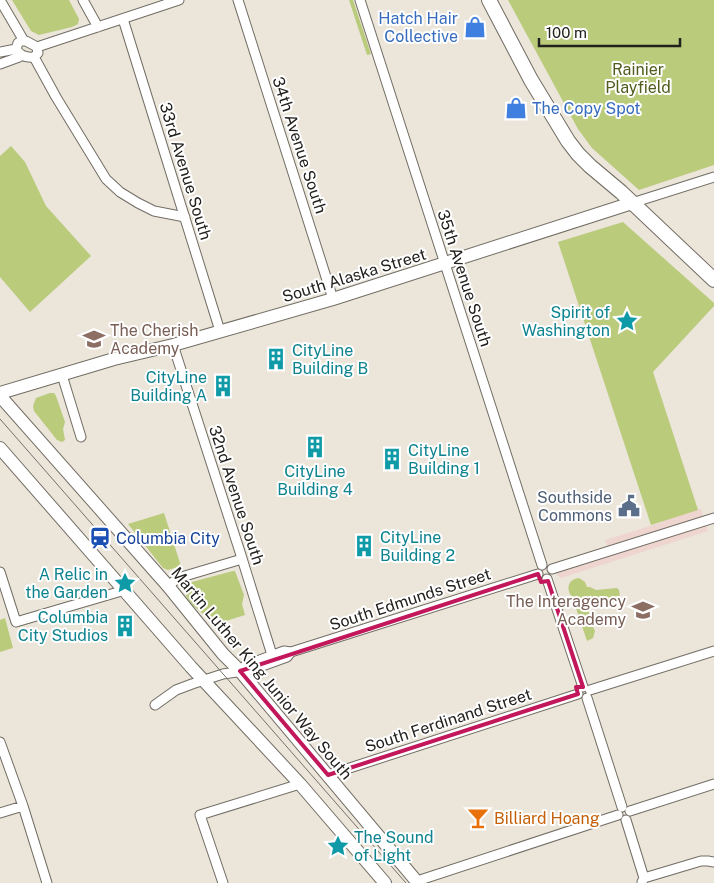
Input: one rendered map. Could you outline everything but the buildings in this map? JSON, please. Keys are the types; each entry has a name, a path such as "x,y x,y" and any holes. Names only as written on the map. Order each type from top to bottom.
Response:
{"main road":[{"path":"488,0 531,80 568,141 583,160 621,192 714,280"},
{"name":"South Alaska Street","path":"0,395 116,358 173,345 333,299 632,203"},
{"name":"Martin Luther King Junior Way South","path":"0,395 168,586 223,654 240,671 417,882"},
{"path":"0,448 204,680 300,784 385,883"}],"street":[{"path":"0,0 24,41"},
{"path":"83,0 98,27"},
{"path":"37,48 179,0"},
{"name":"34th Avenue South","path":"238,0 333,299"},
{"name":"35th Avenue South","path":"360,0 542,565"},
{"name":"33rd Avenue South","path":"124,19 220,331"},
{"path":"0,64 19,58 18,43 24,41 33,44 37,48 38,53 34,58"},
{"path":"0,52 19,52 26,58 34,58"},
{"path":"34,58 106,178 120,192 154,211 185,217"},
{"name":"South Alaska Street","path":"632,203 714,177"},
{"name":"32nd Avenue South","path":"173,345 272,655"},
{"path":"62,375 82,437"},
{"path":"552,569 714,518"},
{"path":"168,586 178,578 242,559"},
{"path":"542,565 549,566 552,569 552,574 547,578 542,578 538,574 539,568 542,565"},
{"path":"0,572 16,622 125,590"},
{"name":"South Edmunds Street","path":"240,671 246,665 284,651 291,652 538,574"},
{"path":"547,578 624,813 643,880 701,861 714,862"},
{"name":"South Ferdinand Street","path":"328,775 714,651"},
{"name":"South Edmunds Street","path":"155,705 176,690 223,674 251,670 287,657 291,652"},
{"path":"0,742 23,806 47,883"},
{"path":"223,883 200,815 300,784"},
{"path":"417,882 714,784"},
{"path":"0,812 23,806"}],"highlighted area":[{"path":"538,574 541,582 548,581 583,687 576,687 578,694 328,775 240,671"}],"shaded area":[{"path":"649,476 693,511 701,509 708,531 561,578 557,575 555,568 609,551 605,540 663,522"}],"green space":[{"path":"12,0 69,0 79,19 78,24 39,35 31,31"},
{"path":"349,0 353,0 371,54 367,55"},
{"name":"Rainier Playfield","path":"508,0 714,0 714,165 639,190 592,148 578,129"},
{"path":"11,146 25,162 46,206 91,256 30,312 0,277 0,156"},
{"path":"623,222 714,303 714,306 653,372 698,510 651,525 558,242"},
{"path":"54,393 56,396 65,422 63,429 65,440 62,442 57,440 34,411 33,406 36,398"},
{"path":"164,513 181,566 168,570 163,568 128,524"},
{"path":"235,571 244,595 242,604 245,615 213,625 189,601 185,591 192,582"},
{"path":"579,578 585,582 587,587 596,590 617,588 620,597 599,601 586,598 579,602 575,600 568,589 574,579"},
{"path":"580,607 589,612 589,618 585,623 592,625 595,631 593,638 587,641 576,608"},
{"path":"5,618 13,648 0,652 0,620"}],"tram line":[{"path":"0,419 406,883"}],"place":[{"name":"Hatch Hair Collective","path":"475,27"},
{"name":"The Copy Spot","path":"516,108"},
{"name":"Spirit of Washington","path":"627,321"},
{"name":"The Cherish Academy","path":"94,339"},
{"name":"CityLine Building B","path":"276,359"},
{"name":"CityLine Building A","path":"223,386"},
{"name":"CityLine Building 4","path":"315,447"},
{"name":"CityLine Building 1","path":"392,459"},
{"name":"Southside Commons","path":"629,506"},
{"name":"Columbia City","path":"100,538"},
{"name":"CityLine Building 2","path":"364,546"},
{"name":"A Relic in the Garden","path":"125,583"},
{"name":"The Interagency Academy","path":"643,610"},
{"name":"Columbia City Studios","path":"125,626"},
{"name":"Billiard Hoang","path":"478,818"},
{"name":"The Sound of Light","path":"338,846"}]}
